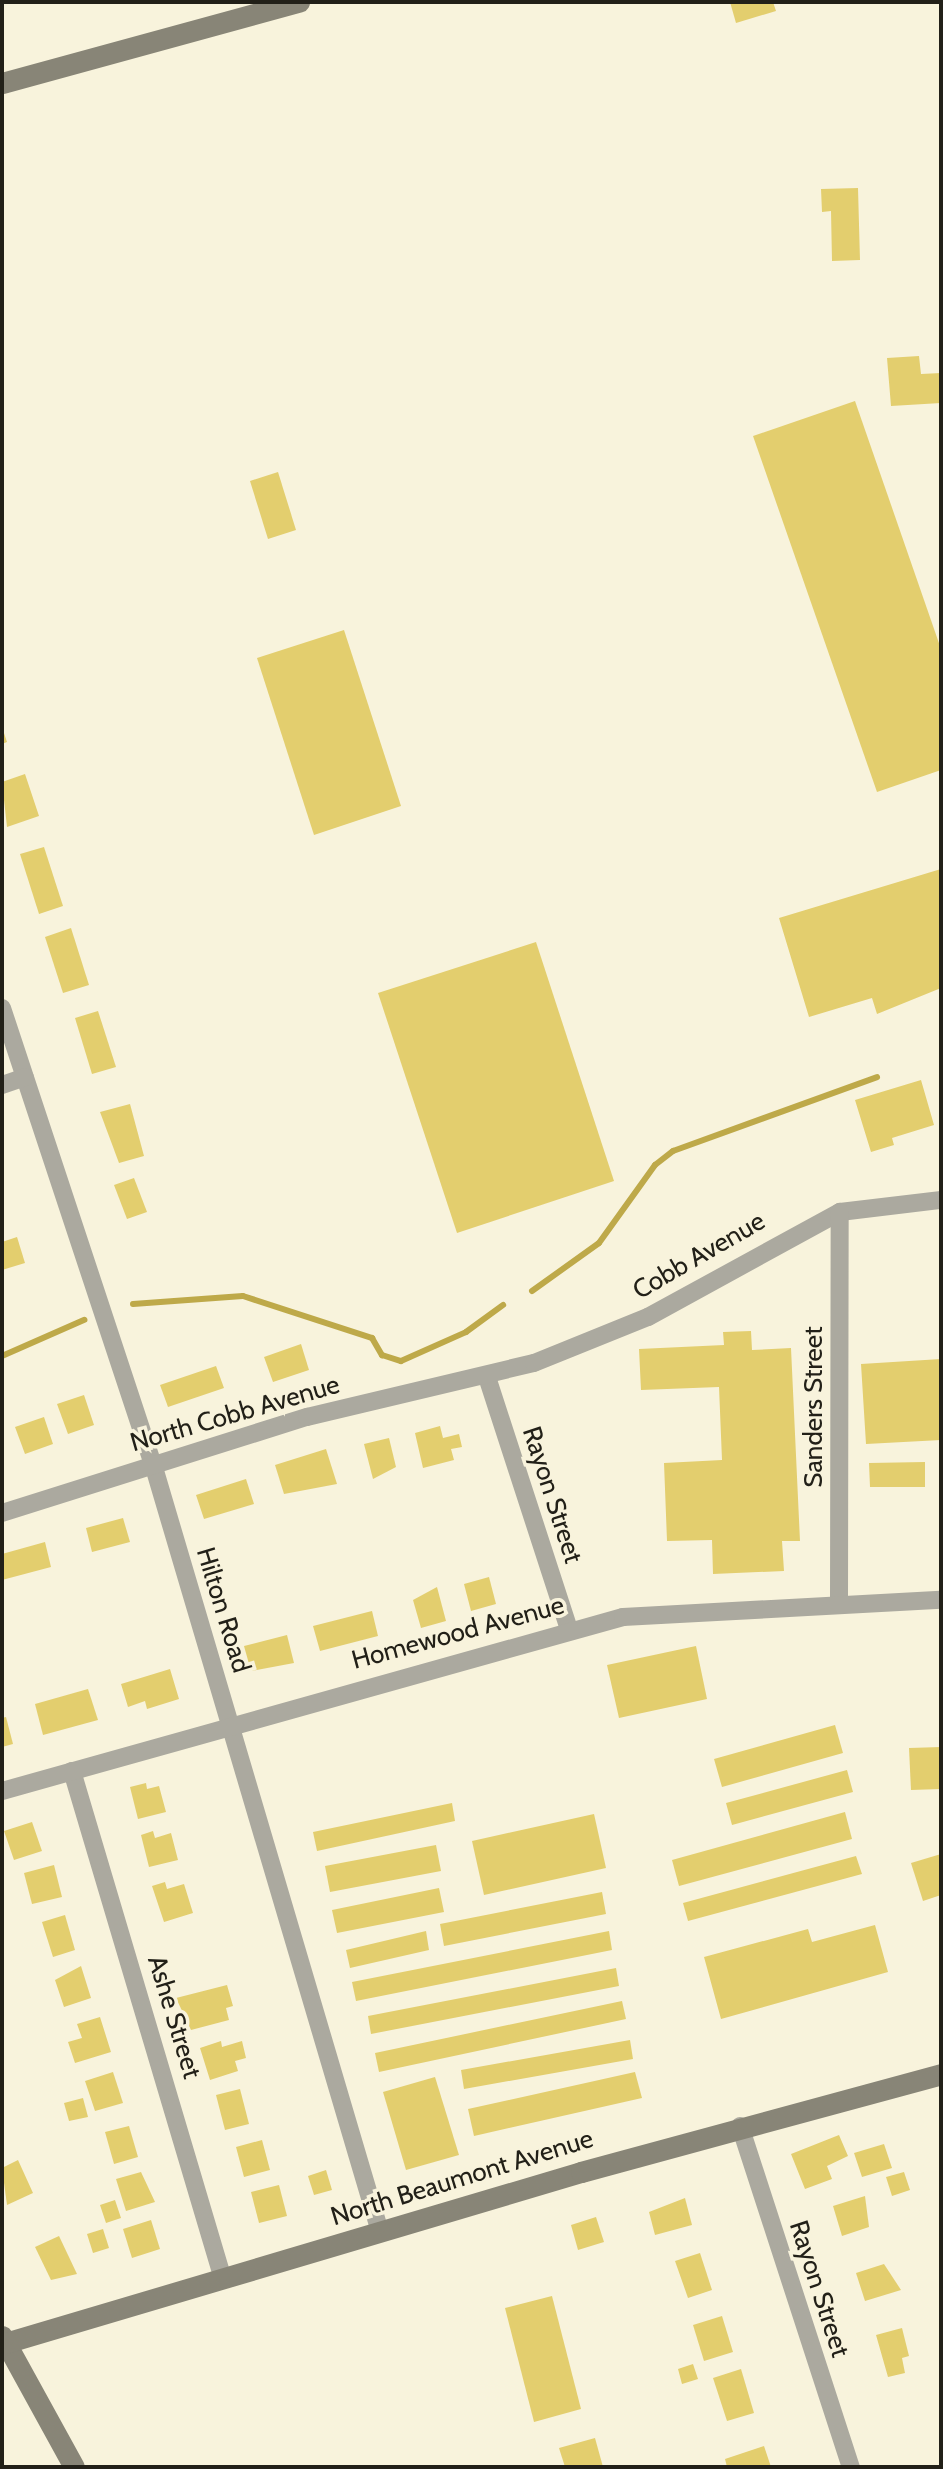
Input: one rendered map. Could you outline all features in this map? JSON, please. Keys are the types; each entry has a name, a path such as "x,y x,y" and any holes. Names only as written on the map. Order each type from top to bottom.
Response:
{"street":[{"path":"2,83 299,2"},
{"name":"Hilton Road","path":"2,1008 153,1464 380,2232"},
{"path":"2,1085 25,1077"},
{"name":"Cobb Avenue","path":"487,1377 648,1317 840,1212 941,1200"},
{"name":"Sanders Street","path":"839,1602 840,1212"},
{"name":"North Cobb Avenue","path":"2,1513 307,1417 487,1377"},
{"name":"Rayon Street","path":"487,1377 569,1630"},
{"name":"Homewood Avenue","path":"2,1791 229,1722 569,1630 684,1610 941,1600"},
{"name":"Ashe Street","path":"72,1771 223,2279"},
{"name":"North Beaumont Avenue","path":"3,2341 740,2126 941,2074"},
{"name":"Rayon Street","path":"740,2126 850,2467"},
{"path":"3,2341 74,2467"}],"building":[{"path":"730,2 773,2 776,11 736,23"},
{"path":"858,188 860,260 832,261 831,211 822,212 821,189"},
{"path":"919,356 921,374 941,373 941,403 891,406 887,358"},
{"path":"855,401 941,649 941,770 877,792 753,436"},
{"path":"278,472 296,530 268,539 250,481"},
{"path":"344,630 401,806 314,835 257,658"},
{"path":"2,727 7,742 2,744"},
{"path":"25,774 39,816 7,827 2,782"},
{"path":"44,847 63,906 39,914 20,854"},
{"path":"941,869 941,988 877,1014 872,998 809,1017 779,918"},
{"path":"71,928 89,985 63,993 45,937"},
{"path":"536,942 614,1181 457,1233 378,993"},
{"path":"98,1011 116,1067 92,1074 75,1018"},
{"path":"921,1080 934,1125 892,1138 894,1145 871,1152 855,1100"},
{"path":"130,1104 144,1156 119,1163 100,1112"},
{"path":"134,1178 147,1212 127,1219 114,1185"},
{"path":"17,1237 25,1263 2,1270 2,1242"},
{"path":"751,1331 752,1350 791,1348 800,1541 782,1541 784,1571 713,1574 712,1540 667,1541 664,1463 722,1460 719,1387 641,1390 639,1349 724,1345 723,1332"},
{"path":"301,1344 309,1370 273,1382 264,1357"},
{"path":"941,1359 941,1440 866,1444 861,1364"},
{"path":"216,1366 224,1388 168,1407 160,1385"},
{"path":"84,1395 94,1425 68,1434 57,1404"},
{"path":"44,1417 53,1444 25,1454 15,1427"},
{"path":"440,1426 443,1438 459,1434 462,1447 451,1449 454,1460 423,1468 415,1433"},
{"path":"389,1438 396,1467 373,1479 364,1444"},
{"path":"326,1449 337,1484 284,1494 275,1465"},
{"path":"925,1462 925,1487 870,1487 869,1463"},
{"path":"246,1479 254,1504 204,1519 196,1495"},
{"path":"123,1518 130,1542 92,1552 86,1528"},
{"path":"45,1542 51,1567 2,1580 2,1554"},
{"path":"489,1577 496,1604 471,1611 464,1584"},
{"path":"437,1587 446,1621 421,1628 413,1600"},
{"path":"372,1611 378,1636 320,1651 313,1626"},
{"path":"287,1635 294,1663 251,1671 244,1646"},
{"path":"696,1646 707,1699 619,1718 607,1665"},
{"path":"170,1669 179,1699 147,1709 145,1701 128,1707 121,1684"},
{"path":"88,1689 98,1720 43,1735 35,1704"},
{"path":"6,1717 13,1744 2,1747 2,1718"},
{"path":"835,1725 843,1753 722,1787 714,1759"},
{"path":"941,1747 941,1789 911,1790 909,1748"},
{"path":"847,1770 853,1792 732,1825 726,1803"},
{"path":"146,1783 147,1789 159,1786 166,1812 138,1819 130,1787"},
{"path":"452,1803 455,1821 317,1851 313,1832"},
{"path":"845,1812 852,1839 679,1886 672,1860"},
{"path":"594,1814 606,1868 484,1895 472,1841"},
{"path":"32,1822 42,1851 14,1860 4,1831"},
{"path":"153,1831 155,1838 171,1833 178,1860 149,1867 141,1835"},
{"path":"436,1845 441,1871 330,1892 325,1866"},
{"path":"941,1854 941,1895 923,1901 911,1863"},
{"path":"856,1856 862,1874 688,1921 683,1903"},
{"path":"54,1865 62,1897 32,1904 24,1873"},
{"path":"165,1882 167,1889 184,1884 193,1913 164,1922 152,1886"},
{"path":"439,1888 444,1912 337,1933 332,1910"},
{"path":"602,1892 606,1914 444,1946 440,1924"},
{"path":"65,1915 75,1950 53,1957 42,1922"},
{"path":"875,1925 888,1972 721,2019 704,1957 808,1929 812,1942"},
{"path":"426,1931 429,1950 350,1968 346,1950"},
{"path":"609,1931 612,1950 356,2001 352,1982"},
{"path":"81,1966 91,1998 64,2007 55,1980"},
{"path":"616,1968 619,1986 371,2034 368,2016"},
{"path":"227,1985 233,2006 226,2008 229,2020 191,2030 176,1998"},
{"path":"622,2001 626,2019 379,2072 375,2053"},
{"path":"100,2017 111,2052 75,2063 68,2042 82,2038 77,2024"},
{"path":"630,2040 633,2059 464,2089 461,2070"},
{"path":"221,2041 222,2047 242,2041 246,2058 235,2061 238,2071 210,2080 200,2048"},
{"path":"113,2072 123,2103 95,2111 85,2081"},
{"path":"635,2072 642,2098 474,2136 468,2109"},
{"path":"435,2077 459,2155 406,2170 383,2092"},
{"path":"240,2089 249,2124 225,2130 216,2095"},
{"path":"83,2098 88,2117 69,2121 64,2103"},
{"path":"129,2126 138,2157 114,2164 105,2132"},
{"path":"839,2135 848,2156 827,2166 832,2179 805,2189 791,2154"},
{"path":"262,2140 270,2170 244,2177 236,2147"},
{"path":"884,2144 892,2168 862,2177 854,2153"},
{"path":"18,2160 33,2193 7,2205 2,2168"},
{"path":"326,2170 332,2190 314,2195 308,2176"},
{"path":"141,2172 155,2202 126,2211 116,2179"},
{"path":"904,2172 910,2190 892,2196 886,2177"},
{"path":"279,2185 287,2216 259,2223 251,2192"},
{"path":"865,2196 869,2227 842,2236 833,2206"},
{"path":"685,2198 692,2225 655,2235 649,2212"},
{"path":"115,2200 121,2218 106,2223 100,2205"},
{"path":"596,2217 604,2242 578,2250 571,2225"},
{"path":"151,2220 160,2249 132,2258 123,2229"},
{"path":"103,2229 109,2248 93,2253 87,2234"},
{"path":"59,2236 77,2274 51,2280 35,2247"},
{"path":"700,2253 712,2290 688,2298 675,2261"},
{"path":"884,2264 901,2290 865,2301 856,2273"},
{"path":"552,2296 581,2409 534,2422 505,2308"},
{"path":"722,2316 733,2352 704,2361 693,2325"},
{"path":"902,2328 909,2356 902,2358 905,2373 888,2377 876,2335"},
{"path":"693,2364 698,2379 682,2384 678,2369"},
{"path":"741,2369 754,2413 727,2421 713,2378"},
{"path":"595,2438 603,2467 565,2467 559,2448"},
{"path":"764,2446 771,2467 727,2467 725,2459"}],"waterway":[{"path":"532,1291 599,1243 655,1165 673,1151 877,1077"},
{"path":"133,1304 243,1296 372,1338 382,1355 401,1361 466,1332 503,1305"},
{"path":"2,1356 84,1320"}]}
